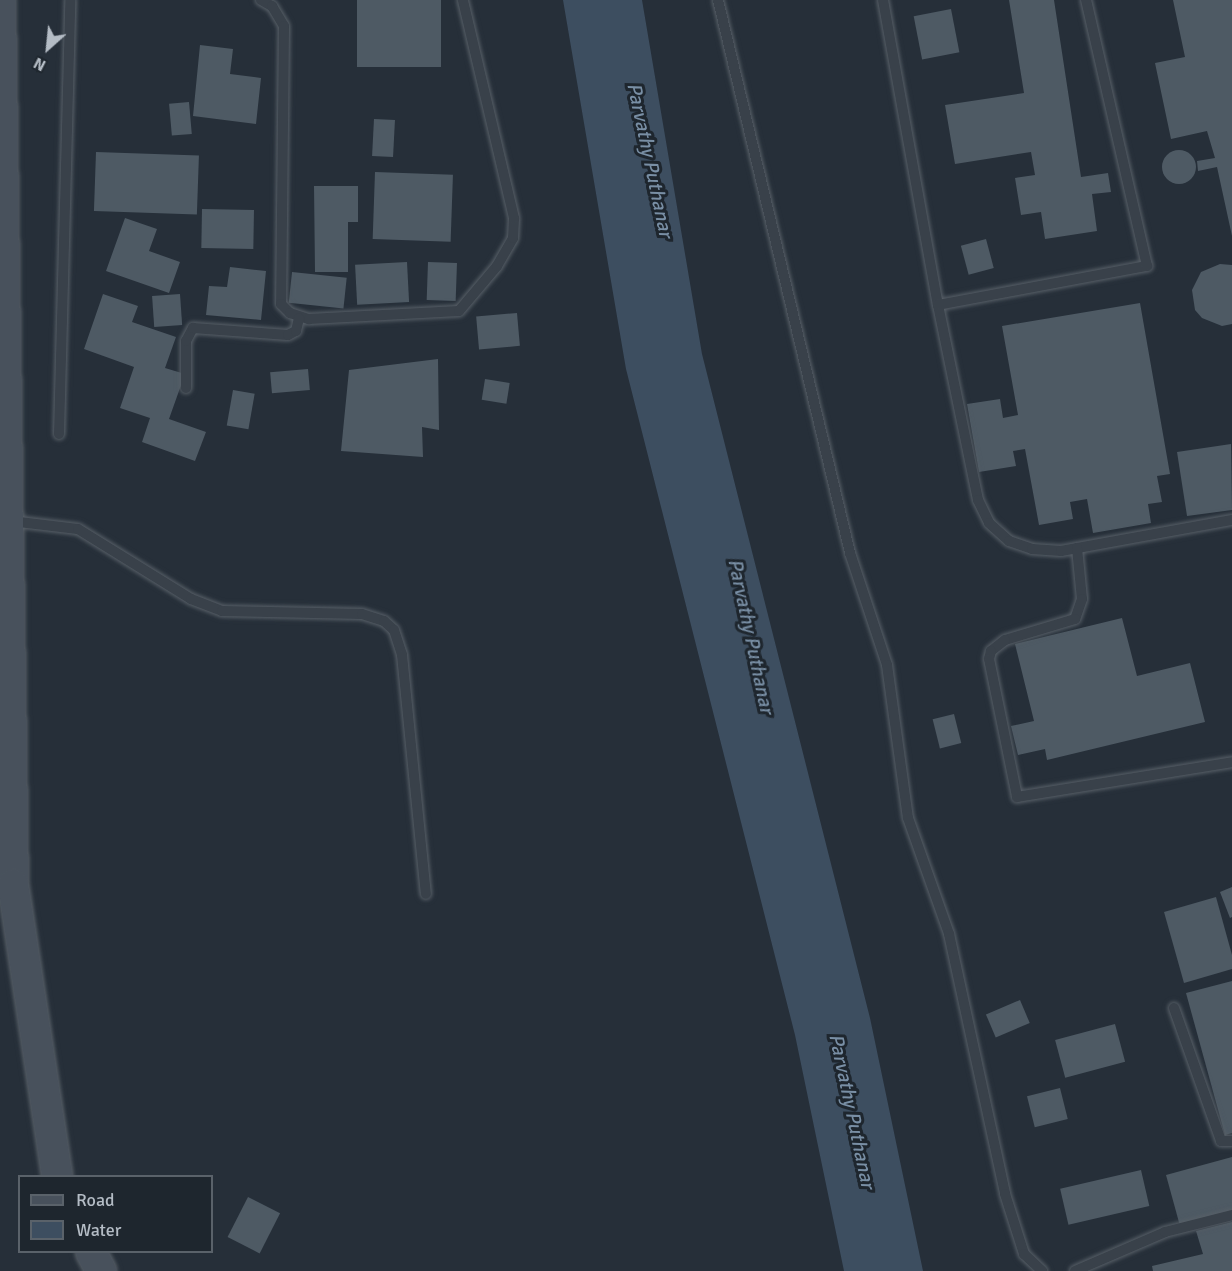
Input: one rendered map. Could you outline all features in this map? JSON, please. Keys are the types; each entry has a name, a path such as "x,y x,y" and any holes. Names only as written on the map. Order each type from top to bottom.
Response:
{"main road":[{"path":"0,0 10,521 13,884 57,1175"},
{"path":"92,1253 101,1271"}],"lane":[{"path":"59,434 70,0"},
{"path":"261,0 272,3 284,26 280,293 284,310 299,318 459,310 497,266 513,238 514,218 463,0"},
{"path":"718,0 850,553 887,665 908,818 949,934 1005,1194 1024,1254 1042,1271"},
{"path":"883,0 938,305 978,500 989,523 1009,541 1032,549 1077,548 1232,520"},
{"path":"938,305 1147,266 1086,0"},
{"path":"186,388 186,341 193,328 288,335 296,331 299,318"},
{"path":"10,521 78,529 191,598 222,611 362,614 384,621 394,630 402,654 426,894"},
{"path":"1077,548 1082,599 1075,619 1005,640 991,651 989,659 1017,797 1232,762"},
{"path":"1174,1008 1221,1142 1232,1141"},
{"path":"1075,1271 1165,1232 1232,1215"}],"water":[{"name":"Parvathy Puthanar","path":"563,0 642,0 702,354 870,1018 923,1271 844,1271 795,1035 626,369"}],"building":[{"path":"357,0 441,0 441,67 357,67"},
{"path":"1009,0 1054,0 1081,177 1108,173 1111,192 1092,194 1097,231 1045,239 1041,212 1021,215 1015,178 1035,175 1031,152 955,164 945,105 1024,93"},
{"path":"1173,0 1232,0 1232,236 1217,167 1198,171 1197,161 1215,158 1207,131 1171,139 1155,63 1185,57"},
{"path":"951,9 959,52 922,59 914,16"},
{"path":"200,45 233,49 230,74 261,78 256,124 193,116"},
{"path":"189,102 192,134 172,136 169,104"},
{"path":"374,119 395,120 393,157 372,156"},
{"path":"1179,150 1191,155 1196,167 1191,179 1179,184 1167,179 1162,167 1167,155"},
{"path":"96,152 199,156 197,215 94,211"},
{"path":"375,172 453,175 451,242 373,239"},
{"path":"314,186 358,186 358,222 348,222 348,272 315,272"},
{"path":"202,209 254,210 253,249 201,248"},
{"path":"125,218 157,229 149,251 180,262 169,293 106,271"},
{"path":"986,239 994,268 969,275 961,246"},
{"path":"407,262 409,302 357,305 355,265"},
{"path":"428,262 457,263 456,301 427,300"},
{"path":"1220,264 1232,265 1232,324 1222,326 1202,318 1195,310 1192,290 1201,272"},
{"path":"230,267 266,271 261,320 206,315 209,286 227,287"},
{"path":"292,272 347,278 343,309 289,303"},
{"path":"103,294 138,306 132,322 176,337 165,368 185,374 169,419 206,432 195,461 142,442 150,418 120,408 134,367 84,349"},
{"path":"180,294 182,325 154,327 152,296"},
{"path":"1140,303 1170,474 1157,476 1162,502 1148,504 1151,523 1093,533 1087,499 1070,502 1073,519 1039,525 1025,449 1013,451 1016,466 979,472 967,404 1000,399 1003,418 1018,415 1002,326"},
{"path":"517,313 520,346 479,349 476,317"},
{"path":"438,359 439,430 422,427 423,457 341,451 349,370"},
{"path":"308,369 310,390 272,393 270,372"},
{"path":"485,379 510,383 506,404 482,400"},
{"path":"233,390 255,394 248,429 227,425"},
{"path":"1231,444 1232,510 1187,516 1177,452"},
{"path":"1122,618 1137,676 1190,663 1205,722 1047,760 1045,749 1018,755 1011,726 1034,721 1015,644"},
{"path":"954,714 961,743 940,748 933,719"},
{"path":"1232,887 1232,917 1230,918 1220,892"},
{"path":"1216,897 1232,955 1232,969 1184,983 1164,912"},
{"path":"1232,981 1232,1133 1225,1135 1186,993"},
{"path":"1020,1000 1030,1023 996,1037 986,1014"},
{"path":"1115,1024 1125,1062 1065,1078 1055,1040"},
{"path":"1060,1088 1068,1119 1035,1127 1027,1096"},
{"path":"1232,1157 1232,1211 1180,1226 1166,1175"},
{"path":"1141,1170 1149,1206 1068,1225 1060,1189"},
{"path":"248,1197 280,1213 260,1253 228,1237"},
{"path":"1232,1222 1232,1271 1153,1271 1152,1266 1203,1254 1196,1231"}]}
